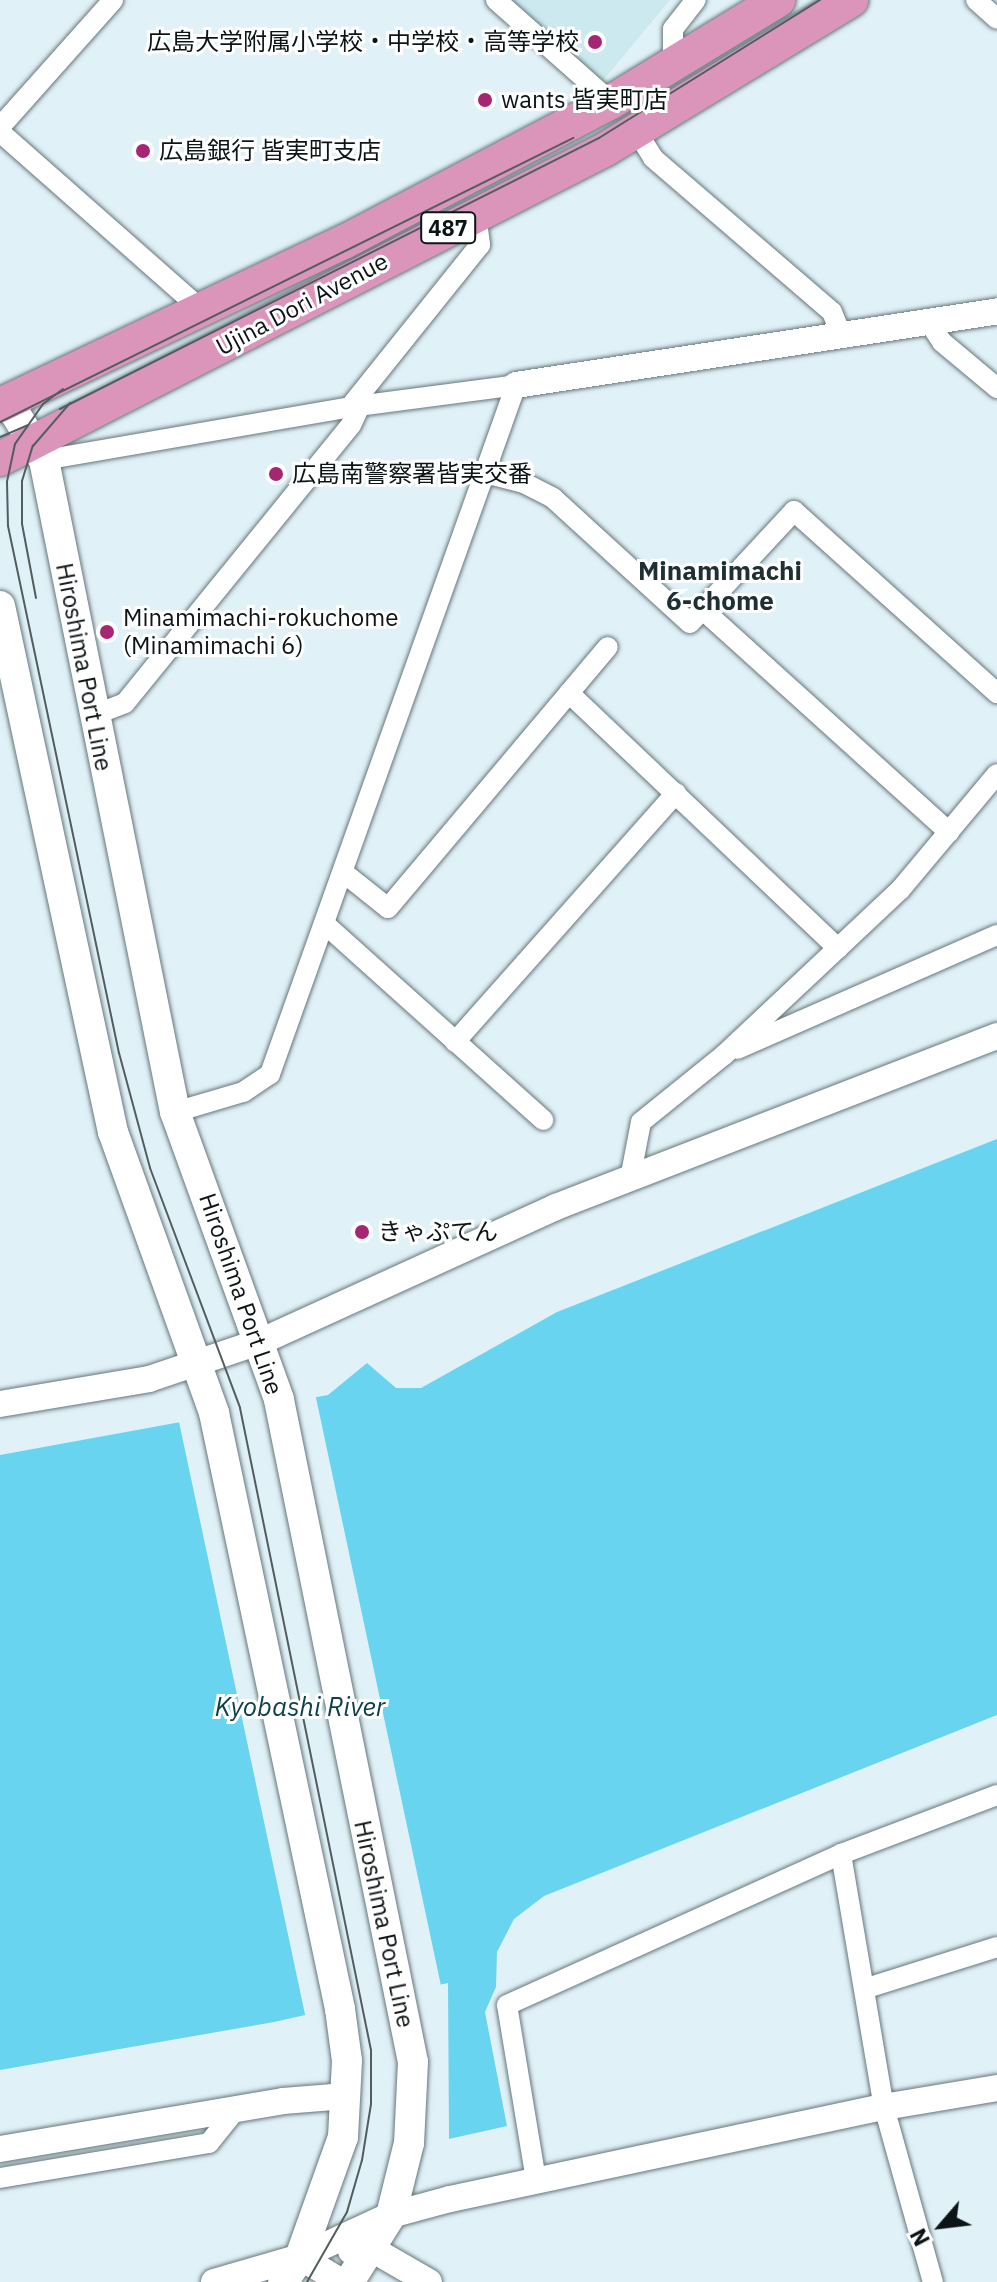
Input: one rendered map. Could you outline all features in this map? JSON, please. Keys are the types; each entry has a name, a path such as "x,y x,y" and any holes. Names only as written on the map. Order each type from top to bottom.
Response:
{"highway":[{"name":"Ujina Dori Avenue","path":"3,395 202,310 611,102 673,67 778,0"},
{"name":"Ujina Dori Avenue","path":"0,459 40,451 476,214 637,132 851,0"}],"main road":[{"name":"Hiroshima Port Line","path":"3,395 40,451 175,1112 262,1341 279,1400 413,2062 414,2108 391,2215 349,2282"},
{"path":"0,606 113,1132 214,1413 340,2009 346,2096 343,2137 292,2270"}],"street":[{"path":"496,0 611,102"},
{"path":"673,67 673,29 696,0"},
{"path":"976,0 997,19"},
{"path":"104,3 0,130 202,310"},
{"path":"637,132 653,158 832,312 841,334"},
{"path":"94,715 125,703 351,425 355,406 480,245 476,214"},
{"path":"40,451 516,385 997,311"},
{"path":"928,321 942,342 997,388"},
{"path":"175,1112 251,1089 270,1074 326,925 516,385"},
{"path":"485,473 524,483 553,498 690,623 794,511 997,693"},
{"path":"702,609 949,832"},
{"path":"344,873 388,908 608,647"},
{"path":"569,693 838,948"},
{"path":"630,1179 641,1122 724,1055 900,890 997,774"},
{"path":"455,1042 676,793"},
{"path":"326,925 543,1120"},
{"path":"724,1055 997,935"},
{"path":"0,1404 52,1399 198,1362 262,1341 556,1207 997,1036"},
{"path":"536,2180 507,2005 841,1854 997,1795"},
{"path":"841,1854 867,1988 884,2107 933,2282"},
{"path":"867,1988 997,1947"},
{"path":"292,2270 391,2215 536,2180 884,2107 997,2088"},
{"path":"0,2149 237,2108 346,2096"},
{"path":"0,2178 209,2143 237,2108"},
{"path":"214,2282 292,2270 370,2248 429,2282"},
{"path":"292,2270 342,2282"}],"shaded area":[{"name":"広島大学附属小学校・中学校・高等学校","path":"508,0 670,0 601,83"}],"water":[{"name":"Kyobashi River","path":"997,1139 997,1715 544,1896 514,1919 497,1952 496,1987 485,2012 507,2126 449,2139 448,1983 274,2022 0,2070 0,1455 328,1395 367,1363 396,1388 421,1388 557,1312"}],"pier":[{"path":"315,1393 441,1988 305,2017 179,1422"}],"tram line":[{"path":"60,409 599,138 820,0"},
{"path":"0,422 573,138"},
{"path":"63,389 43,404 15,444 7,482 8,526 119,1053 150,1168 240,1408 371,2050 371,2104 362,2160 347,2212 307,2282"},
{"path":"36,598 22,524 22,481 33,446 70,403"},
{"path":"0,437 28,425"}],"place":[{"name":"広島大学附属小学校・中学校・高等学校","path":"595,42"},
{"name":"wants 皆実町店","path":"485,100"},
{"name":"広島銀行 皆実町支店","path":"143,151"},
{"name":"広島南警察署皆実交番","path":"276,474"},
{"name":"Minamimachi-rokuchome (Minamimachi 6)","path":"107,632"},
{"name":"きゃぷてん","path":"362,1232"}],"district":[{"name":"Minamimachi 6-chome","path":"720,586"}]}
